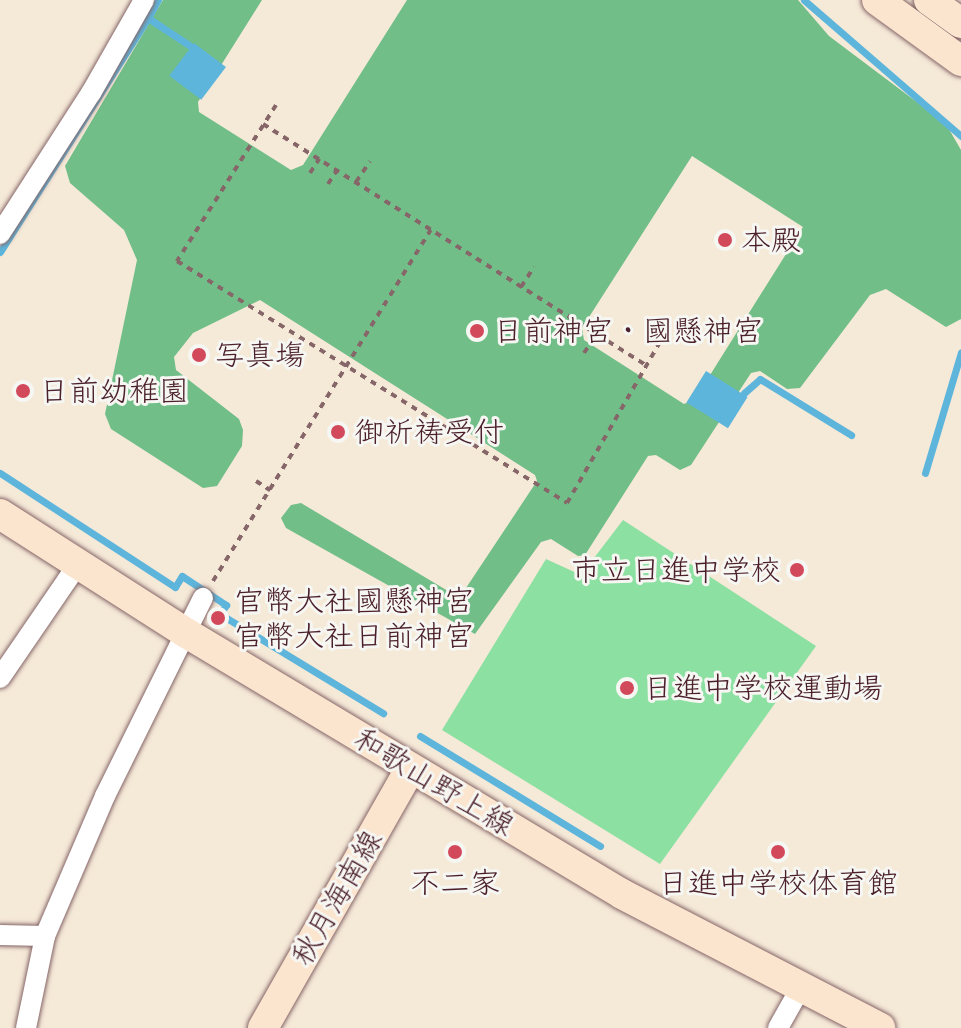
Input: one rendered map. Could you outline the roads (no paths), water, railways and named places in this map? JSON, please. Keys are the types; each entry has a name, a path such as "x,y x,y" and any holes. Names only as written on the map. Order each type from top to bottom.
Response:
{"main road":[{"path":"877,0 961,61"},
{"path":"929,0 960,21"},
{"name":"和歌山野上線","path":"0,514 188,634 622,894 880,1028"},
{"name":"秋月海南線","path":"263,1028 410,769"}],"street":[{"path":"0,234 144,0"},
{"path":"0,678 78,564"},
{"path":"26,1028 45,936 105,796 207,592"},
{"path":"0,935 45,936"},
{"path":"778,1028 801,987"}],"water":[{"path":"194,43 226,67 201,100 169,76"},
{"path":"706,371 748,397 728,428 686,402"}],"waterway":[{"path":"148,18 158,0"},
{"path":"804,0 961,136"},
{"path":"0,252 148,18 189,45"},
{"path":"925,473 961,352"},
{"path":"744,393 760,379 851,435"},
{"path":"0,473 175,587 182,576 226,605 220,614 383,713"},
{"path":"420,736 600,846"}],"place":[{"name":"本殿","path":"725,240"},
{"name":"日前神宮・國懸神宮","path":"477,331"},
{"name":"写真塲","path":"199,355"},
{"name":"日前幼稚園","path":"23,391"},
{"name":"御祈祷受付","path":"338,432"},
{"name":"市立日進中学校","path":"797,570"},
{"name":"官幣大社國懸神宮 官幣大社日前神宮","path":"218,618"},
{"name":"日進中学校運動場","path":"627,688"},
{"name":"不二家","path":"455,852"},
{"name":"日進中学校体育館","path":"778,852"}]}
